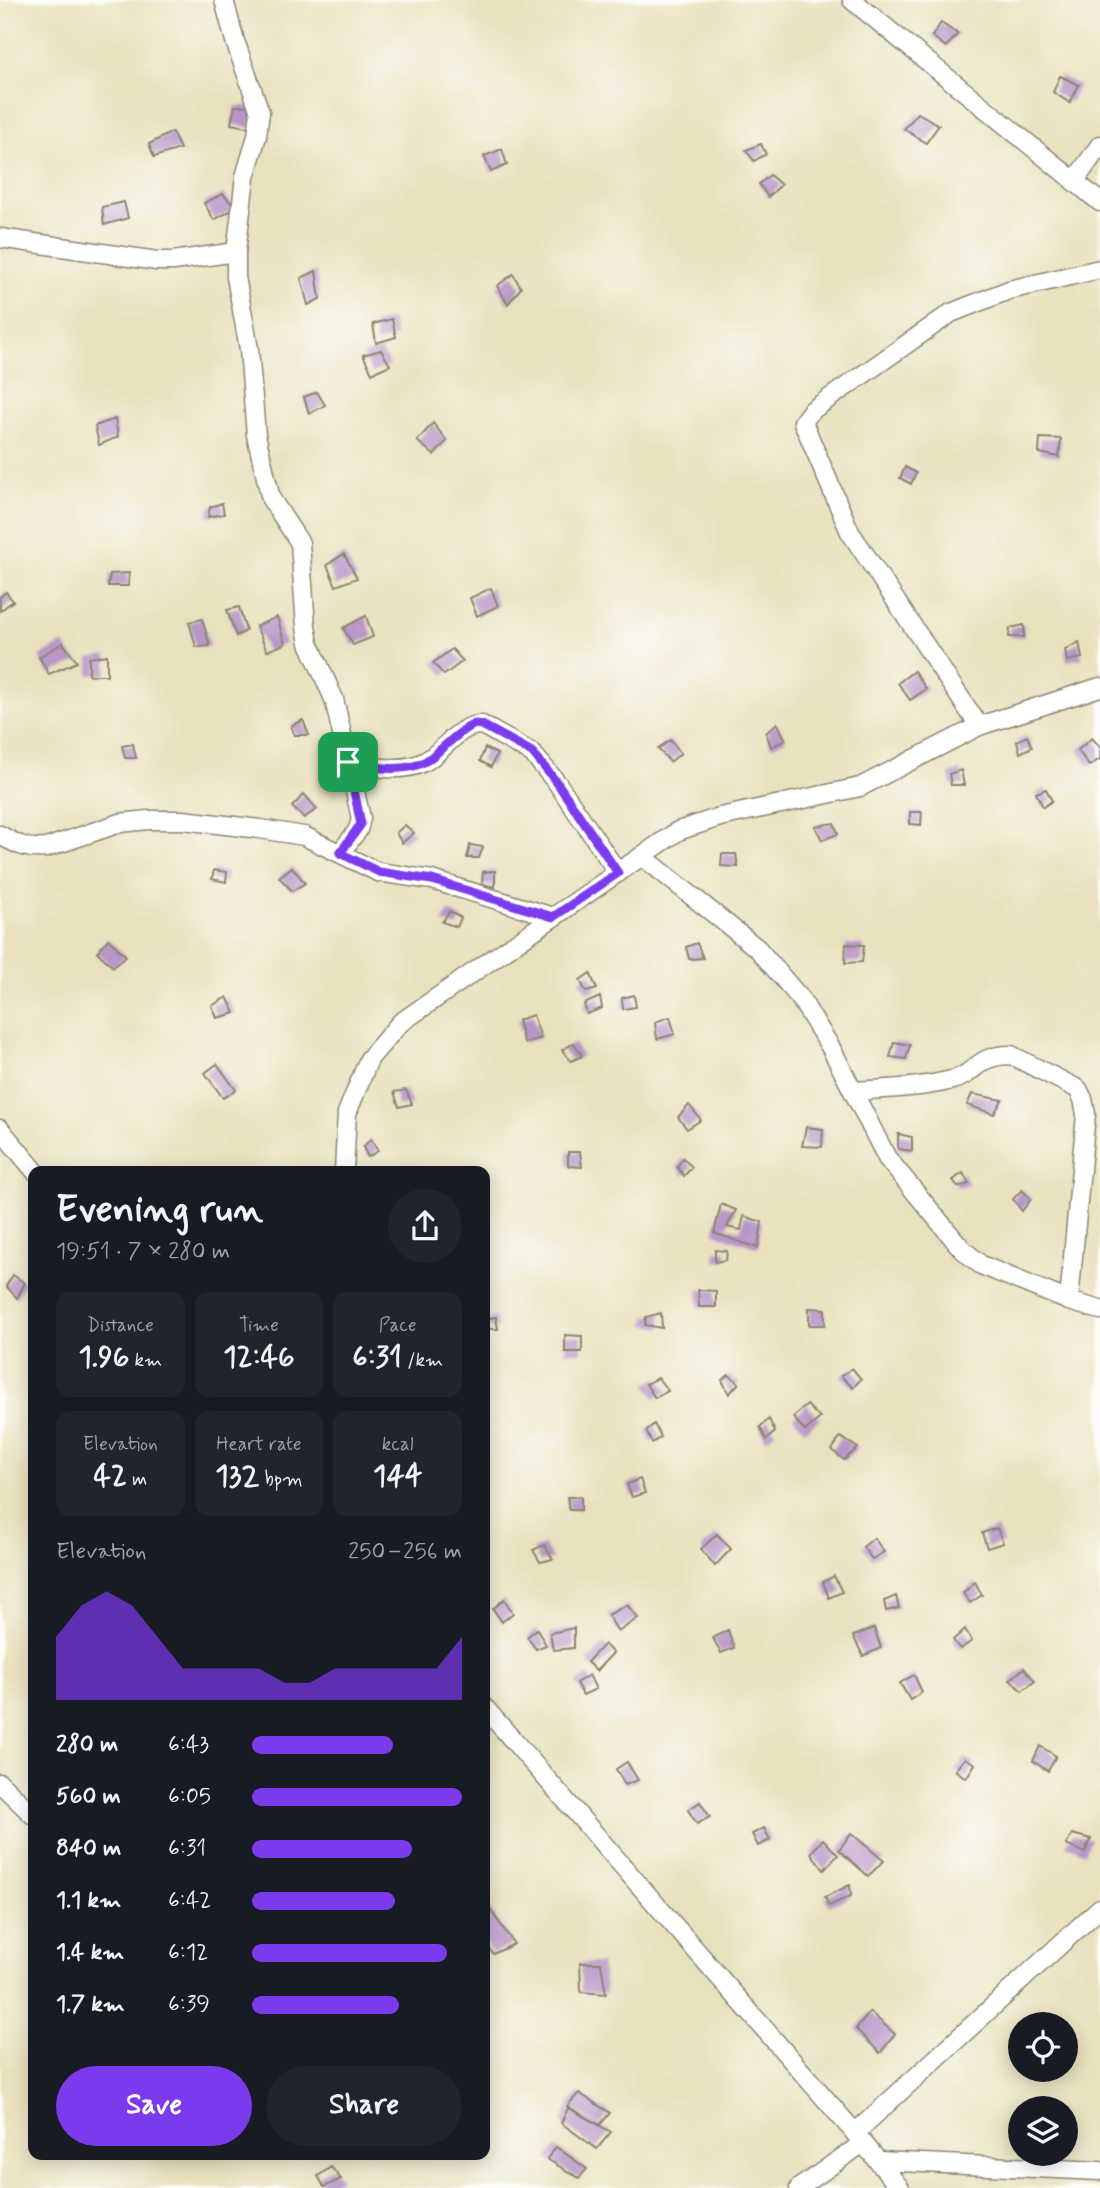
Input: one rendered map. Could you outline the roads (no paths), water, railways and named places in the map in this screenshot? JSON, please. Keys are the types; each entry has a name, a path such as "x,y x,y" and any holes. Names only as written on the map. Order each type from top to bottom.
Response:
{"street":[{"path":"224,0 234,41 260,112 257,136 245,177 236,252 236,277 249,349 256,435 271,499 300,543 309,643 334,699 361,824 340,853"},
{"path":"852,0 1100,202"},
{"path":"1074,182 1100,145"},
{"path":"0,238 157,261 236,252"},
{"path":"979,726 850,532 816,447 803,422 811,411 951,313 1009,290 1100,269"},
{"path":"344,1166 347,1113 369,1059 400,1023 678,831 720,817 860,787 890,774 979,726 1100,687"},
{"path":"348,762 369,767 404,767 424,762 466,728 482,725 532,752 558,784 618,873"},
{"path":"0,835 26,849 37,849 120,822 183,820 304,836 379,872 432,880 553,917"},
{"path":"642,856 758,949 800,998 831,1048 887,1158 962,1249 981,1265 1069,1301 1100,1310"},
{"path":"853,1091 922,1086 956,1080 987,1057 1000,1055 1011,1055 1078,1088 1086,1114 1069,1301"},
{"path":"0,1129 31,1166"},
{"path":"490,1714 879,2161 899,2188"},
{"path":"0,1783 28,1810"},
{"path":"799,2188 859,2138 1100,1908"},
{"path":"879,2161 1100,2171"}]}
